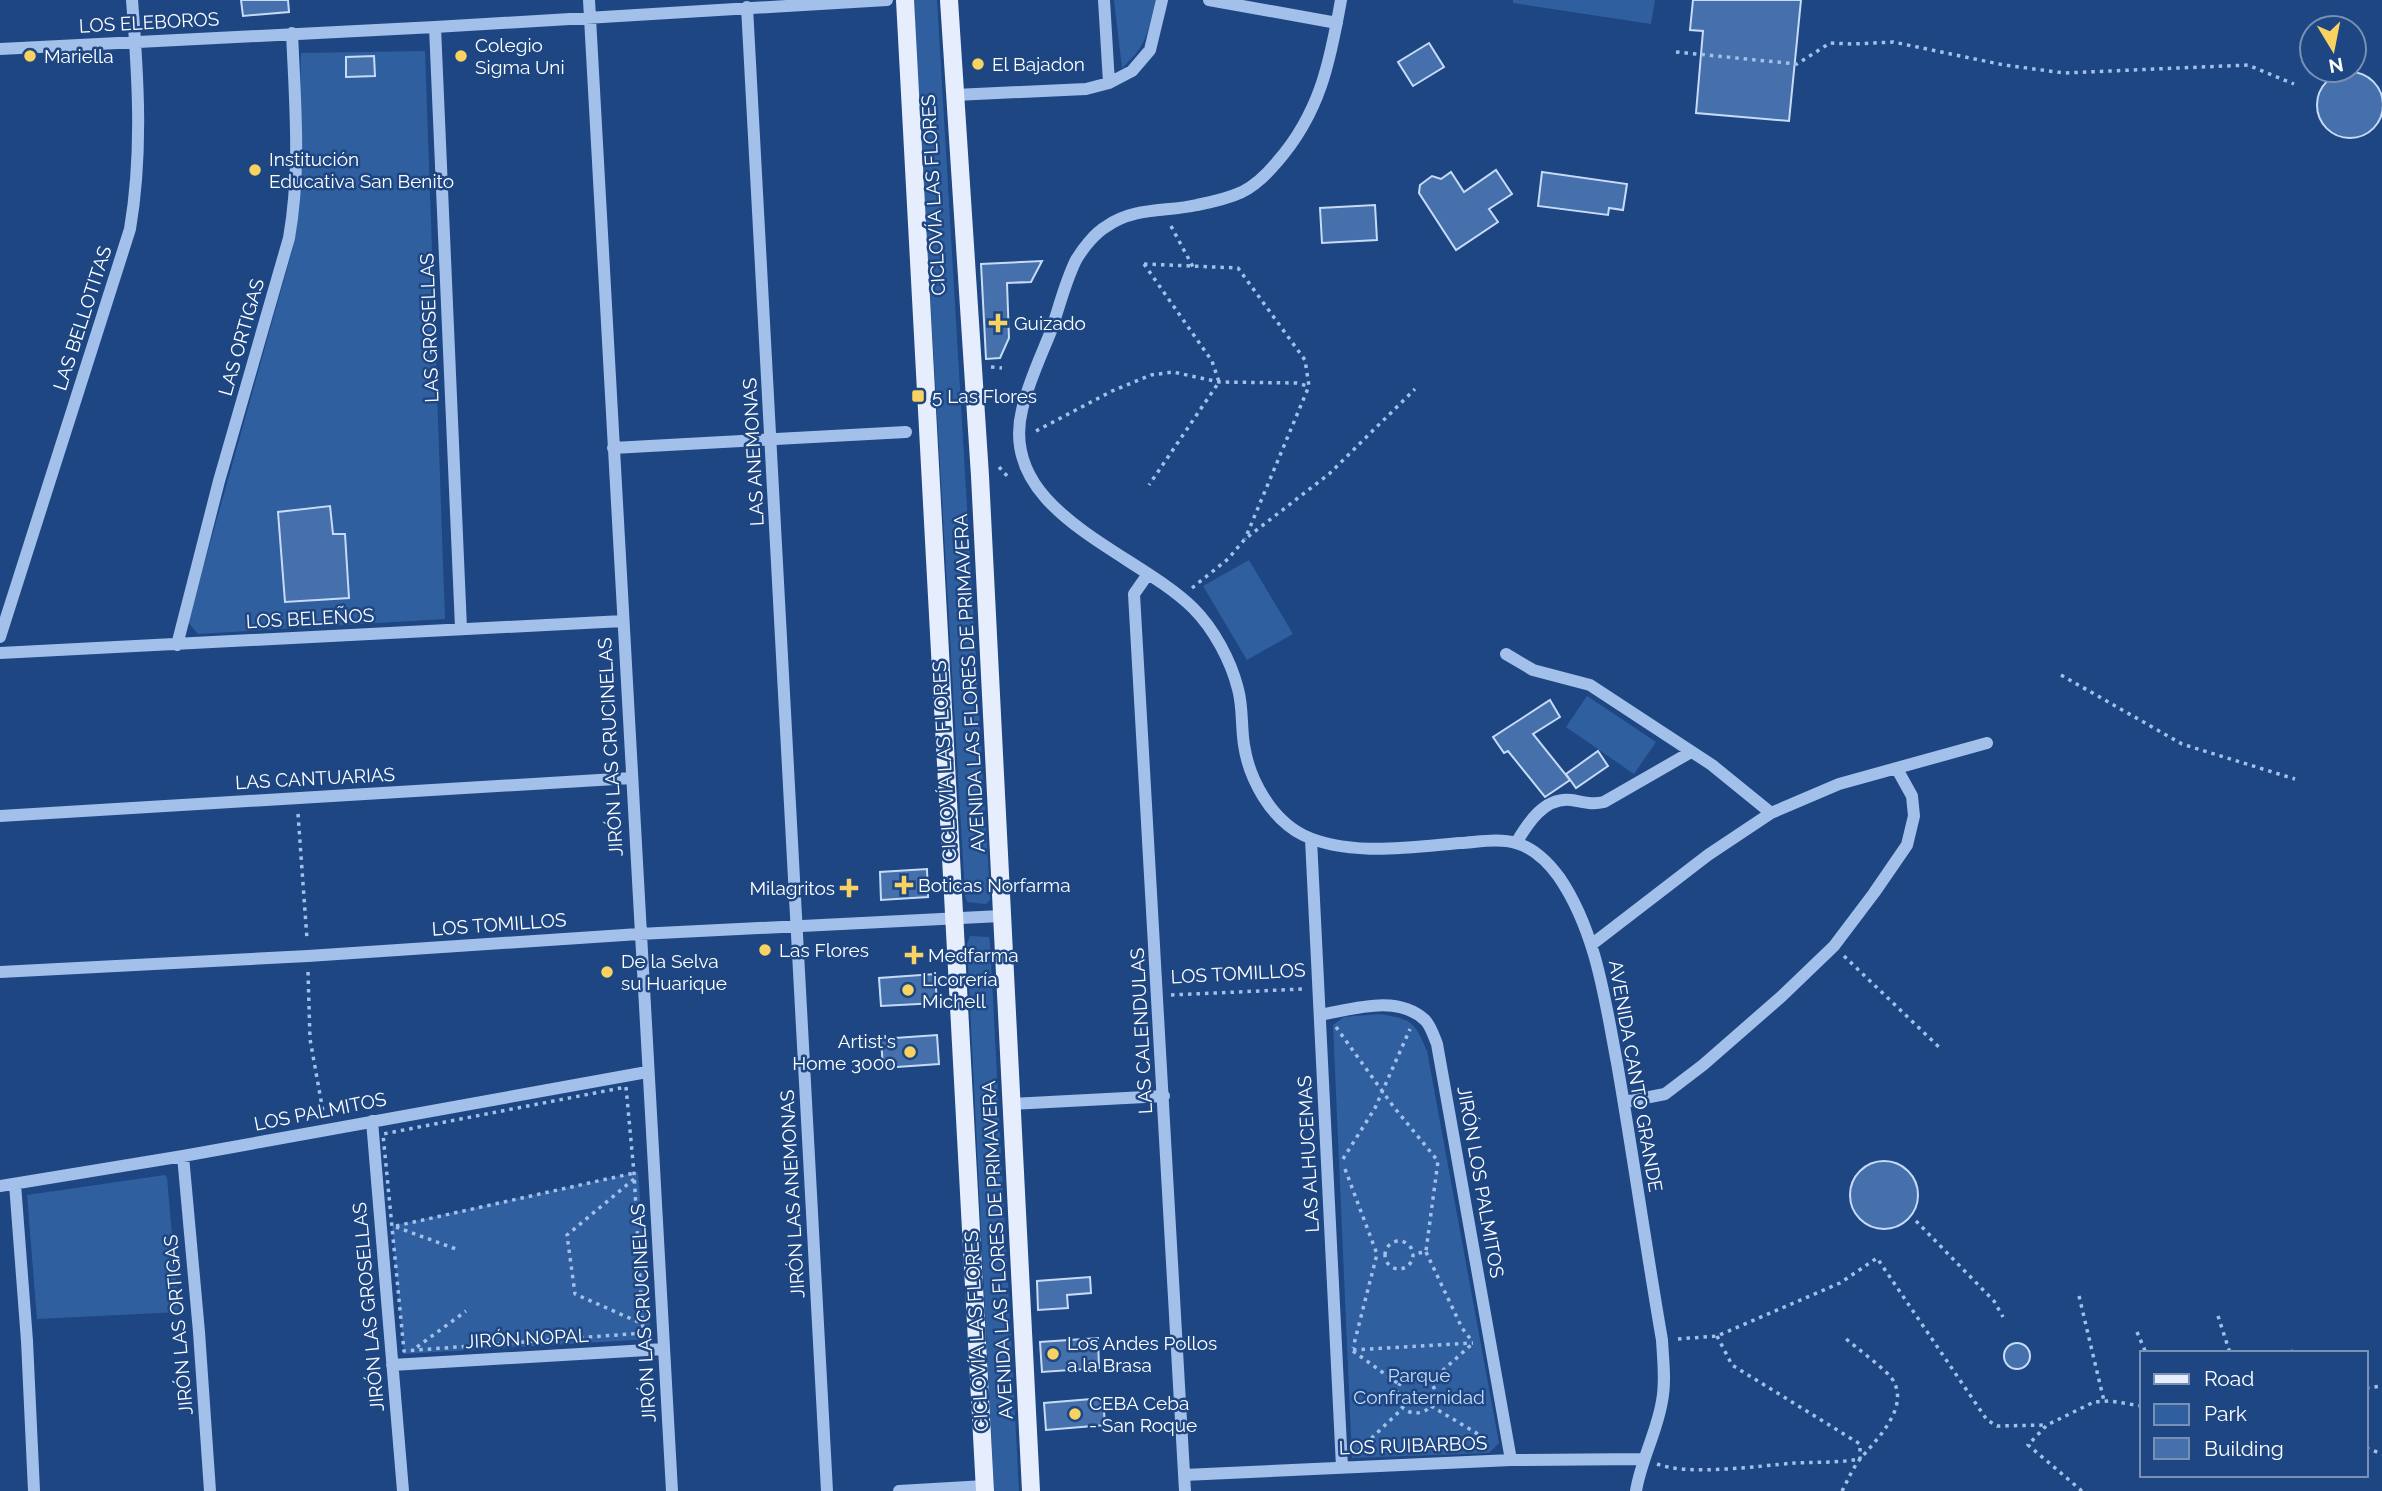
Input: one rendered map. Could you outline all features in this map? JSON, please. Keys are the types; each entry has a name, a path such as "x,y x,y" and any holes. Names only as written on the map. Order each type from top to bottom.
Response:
{"main road":[{"name":"AVENIDA LAS FLORES DE PRIMAVERA","path":"905,0 985,1489"},
{"name":"AVENIDA LAS FLORES DE PRIMAVERA","path":"949,0 980,476 1031,1491"}],"street":[{"name":"LAS BELLOTITAS","path":"0,637 130,229 136,192 138,150 132,0"},
{"name":"JIRÓN LAS CRUCINELAS","path":"589,0 672,1491"},
{"name":"LOS ELEBOROS","path":"0,49 887,0"},
{"path":"1104,0 1109,83"},
{"path":"955,95 1086,89 1109,83 1132,71 1150,50 1162,0"},
{"path":"1209,0 1337,23"},
{"name":"AVENIDA CANTO GRANDE","path":"1341,0 1329,66 1319,94 1301,132 1265,176 1244,191 1218,201 1129,215 1106,226 1077,258 1022,410 1018,439 1025,468 1037,489 1080,528 1180,597 1212,630 1238,688 1244,745 1252,776 1262,795 1295,831 1311,839 1343,846 1380,849 1494,841 1517,843 1544,858 1562,881 1591,945 1604,997 1624,1102 1662,1340 1662,1400 1636,1491"},
{"name":"LAS ANEMONAS","path":"747,7 796,894"},
{"name":"LAS GROSELLAS","path":"435,27 461,628"},
{"name":"LAS ORTIGAS","path":"177,645 219,481 289,238 296,201 292,33"},
{"path":"613,448 906,432"},
{"name":"LAS CALENDULAS","path":"1148,574 1134,594 1185,1491"},
{"name":"LOS BELEÑOS","path":"0,653 623,621"},
{"path":"1506,654 1533,670 1590,685 1712,765 1771,813"},
{"path":"1591,945 1707,855 1771,813 1839,783 1987,743"},
{"path":"1517,843 1533,815 1557,801 1569,800 1593,805 1604,802 1691,751"},
{"path":"1624,1102 1665,1094 1742,1030 1834,946 1906,845 1914,816 1912,796 1897,769"},
{"name":"LAS CANTUARIAS","path":"0,816 632,778"},
{"name":"LAS ALHUCEMAS","path":"1311,839 1342,1467"},
{"name":"JIRÓN LAS ANEMONAS","path":"796,894 827,1491"},
{"name":"LOS TOMILLOS","path":"0,972 308,956 798,925 1001,916"},
{"name":"JIRÓN LOS PALMITOS","path":"1320,1015 1369,1006 1404,1006 1426,1021 1437,1044 1511,1460"},
{"name":"LOS PALMITOS","path":"0,1186 183,1156 648,1072"},
{"path":"1010,1104 1164,1096"},
{"name":"JIRÓN LAS GROSELLAS","path":"372,1121 387,1228 392,1365 402,1491"},
{"name":"JIRÓN LAS ORTIGAS","path":"183,1156 199,1332 209,1491"},
{"path":"15,1184 27,1340 34,1491"},
{"name":"JIRÓN NOPAL","path":"392,1365 664,1349"},
{"name":"LOS RUIBARBOS","path":"1184,1475 1511,1460 1643,1459"},
{"path":"899,1491 985,1489"}],"path":[{"path":"1676,52 1797,64 1830,43 1893,42 2004,65 2064,72 2248,65 2294,84"},
{"path":"1161,208 1194,267"},
{"path":"1219,382 1212,360 1144,264 1238,268 1305,360 1309,386 1245,539"},
{"path":"1018,439 1112,391 1151,375 1173,372 1219,382 1296,383 1309,386"},
{"path":"1149,485 1219,382"},
{"path":"1180,597 1228,559 1245,539 1329,474 1415,389"},
{"path":"2061,676 2182,744 2295,779"},
{"path":"297,798 308,956 310,1039 327,1129"},
{"path":"1834,946 1941,1049"},
{"name":"LOS TOMILLOS","path":"1158,996 1319,988"},
{"path":"1335,1025 1382,1092 1438,1161 1426,1251 1462,1328 1473,1343"},
{"path":"1353,1350 1377,1254 1342,1161 1375,1108 1410,1027"},
{"path":"387,1228 404,1351 643,1333 626,1087"},
{"path":"387,1228 653,1169"},
{"path":"634,1179 567,1235 575,1294 643,1324"},
{"name":"CICLOVÍA LAS FLORES","path":"987,1210 1001,1185 1002,1199"},
{"path":"1916,1221 1994,1301 2003,1317"},
{"path":"387,1228 456,1249"},
{"path":"1403,1241 1409,1244 1413,1255 1408,1266 1396,1269 1386,1262 1385,1254 1390,1244 1403,1241"},
{"path":"1413,1255 1426,1251"},
{"path":"1377,1254 1385,1254"},
{"path":"1662,1340 1717,1336 1840,1283 1877,1258 1987,1420 1997,1426 2047,1425"},
{"path":"2078,1296 2104,1401"},
{"path":"413,1350 466,1311"},
{"path":"2218,1316 2229,1351"},
{"path":"2137,1332 2145,1351"},
{"path":"1717,1336 1732,1366 1860,1444 1860,1459"},
{"path":"1842,1491 1860,1459 1873,1446 1892,1417 1898,1398 1894,1381 1845,1338"},
{"path":"1353,1350 1473,1343"},
{"path":"1430,1382 1473,1343"},
{"path":"1353,1350 1400,1385"},
{"path":"1412,1376 1420,1376 1430,1382 1435,1392 1431,1406 1418,1413 1404,1408 1398,1397 1400,1385 1412,1376"},
{"path":"2082,1491 2028,1445 2047,1425 2094,1402 2140,1406"},
{"path":"1431,1406 1488,1440"},
{"path":"1359,1450 1404,1408"},
{"path":"1643,1459 1671,1469 1860,1459"}],"green space":[{"path":"913,0 937,0 990,895 986,904 967,902 965,895"},
{"path":"1114,0 1156,0 1142,45 1122,68"},
{"path":"1513,0 1655,0 1651,24 1513,3"},
{"path":"425,51 445,619 198,634 188,622 292,251 298,215 301,53"},
{"path":"1249,560 1293,634 1247,660 1203,586"},
{"path":"1587,696 1656,742 1634,774 1566,727"},
{"path":"970,936 989,937 990,943 1019,1491 994,1491 967,944"},
{"name":"Parque Confraternidad","path":"1379,1014 1410,1023 1419,1033 1427,1051 1499,1443 1489,1453 1352,1458 1333,1025 1344,1017"},
{"path":"638,1172 651,1339 404,1354 392,1226"},
{"path":"165,1175 179,1312 37,1319 27,1195"}],"building":[{"path":"241,0 288,0 289,12 243,16"},
{"path":"1693,0 1801,0 1789,121 1696,113 1703,31 1690,30"},
{"path":"1429,43 1444,67 1413,86 1398,62"},
{"path":"374,56 375,76 346,77 346,57"},
{"path":"2368,78 2377,87 2382,99 2380,118 2373,128 2363,135 2350,138 2337,135 2327,128 2320,118 2317,105 2325,84 2368,84"},
{"path":"1496,170 1512,194 1489,209 1498,222 1456,250 1419,193 1420,185 1432,176 1441,179 1451,172 1464,192"},
{"path":"1542,172 1627,184 1623,210 1609,208 1608,215 1538,206"},
{"path":"1375,205 1377,240 1322,243 1320,208"},
{"path":"1042,261 1031,282 1007,283 1009,338 1000,358 986,359 981,264"},
{"path":"330,506 333,534 345,534 349,598 285,602 278,512"},
{"path":"1550,700 1560,717 1533,734 1570,780 1545,797 1508,751 1504,753 1493,737"},
{"path":"1598,751 1608,766 1576,788 1566,774"},
{"name":"Boticas Norfarma","path":"927,869 928,897 881,900 880,872"},
{"name":"Licorería Michell","path":"935,974 937,1003 881,1006 879,978"},
{"name":"Artist's Home 3000","path":"937,1035 939,1064 883,1068 881,1039"},
{"path":"1884,1161 1897,1164 1908,1171 1915,1182 1918,1195 1915,1208 1908,1219 1897,1226 1884,1229 1871,1226 1860,1219 1853,1208 1850,1195 1853,1182 1860,1171 1871,1164"},
{"path":"1090,1277 1091,1293 1067,1295 1068,1308 1038,1310 1037,1281"},
{"path":"1098,1338 1099,1368 1042,1372 1040,1342"},
{"path":"2017,1343 2026,1347 2030,1356 2026,1365 2017,1369 2008,1365 2004,1356 2008,1347"},
{"name":"CEBA Ceba - San Roque","path":"1103,1398 1105,1425 1046,1430 1044,1403"}],"place":[{"name":"Mariella","path":"30,56"},
{"name":"Colegio Sigma Uni","path":"461,56"},
{"name":"El Bajadon","path":"978,64"},
{"name":"Institución Educativa San Benito","path":"255,170"},
{"name":"Guizado","path":"998,323"},
{"name":"5 Las Flores","path":"918,396"},
{"name":"Boticas Norfarma","path":"904,885"},
{"name":"Milagritos","path":"849,888"},
{"name":"Las Flores","path":"765,950"},
{"name":"Medfarma","path":"914,955"},
{"name":"De la Selva su Huarique","path":"607,972"},
{"name":"Licorería Michell","path":"908,990"},
{"name":"Artist's Home 3000","path":"910,1052"},
{"name":"Los Andes Pollos a la Brasa","path":"1053,1354"},
{"name":"CEBA Ceba - San Roque","path":"1075,1414"}]}
